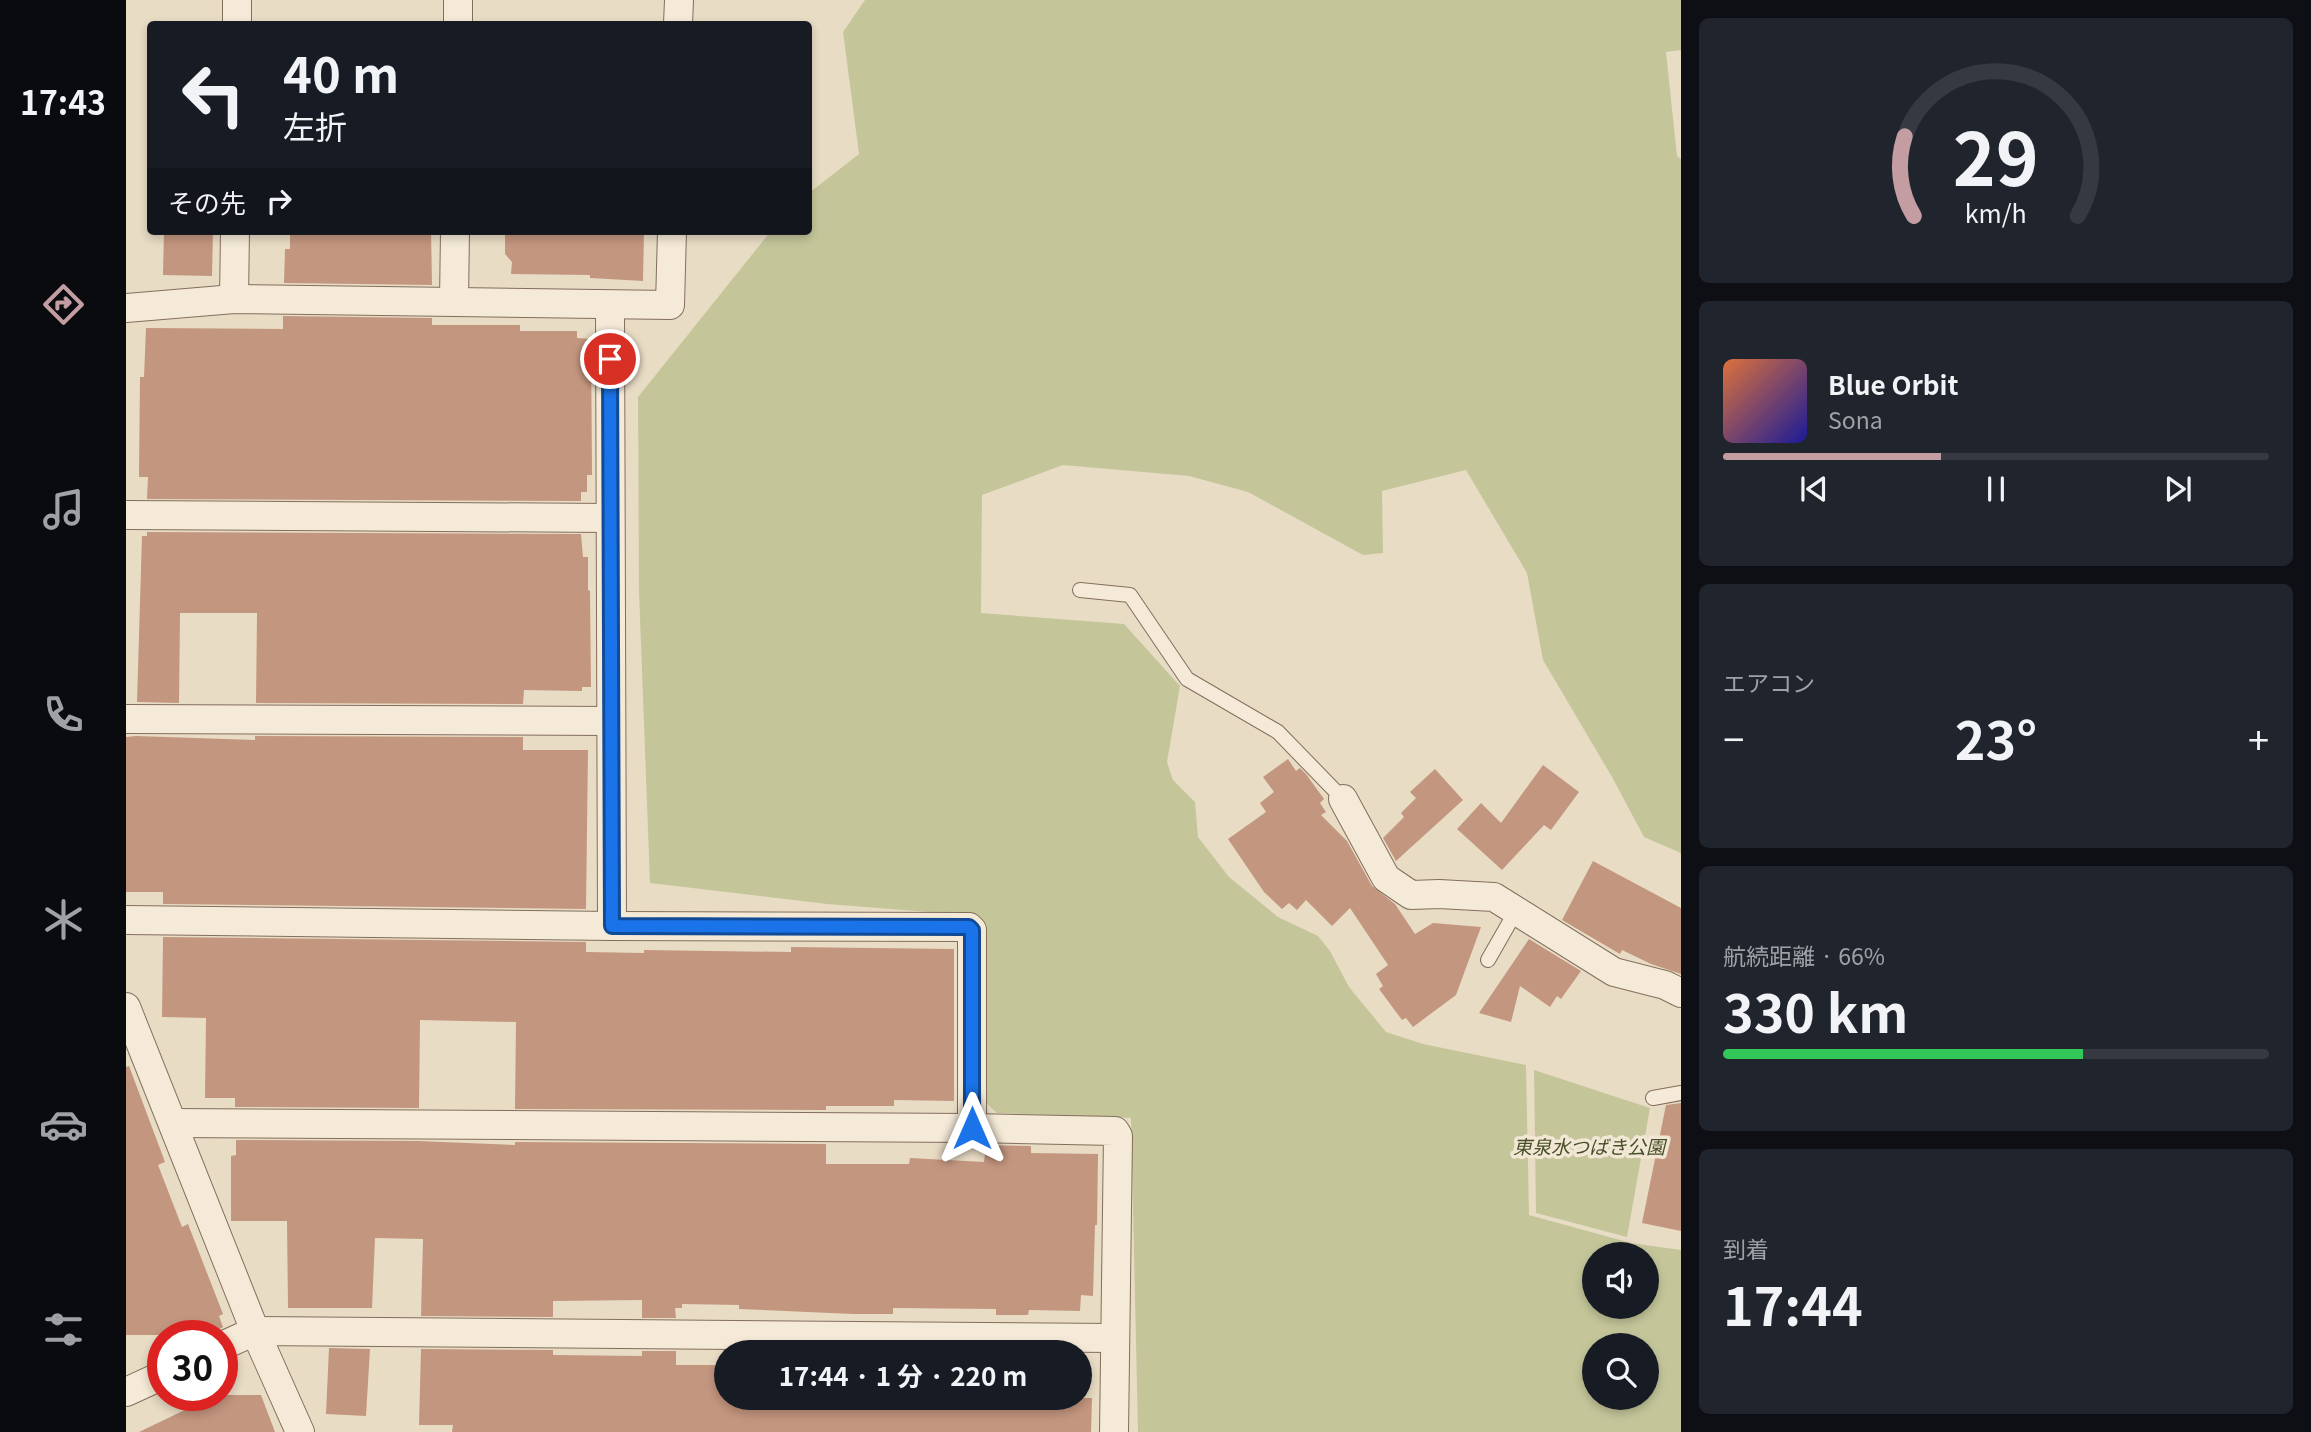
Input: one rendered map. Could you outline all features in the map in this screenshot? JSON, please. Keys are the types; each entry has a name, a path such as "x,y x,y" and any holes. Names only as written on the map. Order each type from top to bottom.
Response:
{"street":[{"path":"237,0 237,21"},
{"path":"458,0 458,21"},
{"path":"678,21 679,0"},
{"path":"234,299 235,235"},
{"path":"454,301 455,235"},
{"path":"126,308 234,299 670,305 672,235"},
{"path":"610,306 612,926"},
{"path":"126,515 610,518"},
{"path":"126,719 611,721"},
{"path":"1343,799 1385,878 1411,895 1493,897 1614,972 1665,985 1681,993"},
{"path":"126,920 969,927 972,930 972,1128"},
{"path":"126,1007 255,1331 300,1432"},
{"path":"173,1123 1115,1131 1118,1136 1114,1432"},
{"path":"238,1339 255,1331 1115,1338"},
{"path":"126,1392 147,1382"}],"lane":[{"path":"1080,590 1130,595 1187,679 1278,732 1343,799"},
{"path":"1488,960 1516,912"},
{"path":"1653,1098 1681,1093"}],"green space":[{"path":"865,0 1681,0 1681,50 1666,52 1677,156 1681,159 1681,853 1644,837 1543,660 1527,573 1466,470 1382,491 1383,553 1363,555 1248,492 1189,476 1063,465 982,495 981,613 1124,624 1180,686 1167,762 1173,780 1195,802 1198,837 1229,877 1278,917 1318,936 1330,951 1349,987 1386,1032 1423,1044 1526,1065 1529,1215 1627,1242 1582,1242 1582,1319 1659,1319 1659,1247 1681,1250 1681,1432 1138,1432 1131,1118 997,1113 985,1102 986,930 979,916 827,904 650,883 639,592 638,397 768,235 812,235 812,191 859,154 843,32"},
{"name":"東泉水つばき公園","path":"1534,1070 1650,1108 1627,1237 1536,1213"}],"building":[{"path":"164,235 213,235 212,276 163,275"},
{"path":"290,235 431,235 432,285 284,283 285,249 290,249"},
{"path":"505,235 644,235 643,281 590,278 590,275 511,274 512,262 505,254"},
{"path":"283,316 432,318 432,325 520,325 520,331 577,331 577,338 591,339 592,475 587,475 587,492 581,492 581,501 147,499 148,477 139,477 140,377 144,377 146,328 283,329"},
{"path":"147,532 581,534 583,557 588,557 591,687 582,687 582,691 524,690 523,704 256,703 257,613 180,613 179,703 137,702 142,536 147,536"},
{"path":"255,736 523,737 523,750 588,750 586,909 163,904 163,892 126,892 126,737 255,740"},
{"path":"1288,759 1296,771 1300,768 1306,774 1324,799 1320,803 1326,812 1321,815 1347,841 1372,886 1395,904 1415,934 1433,923 1481,927 1456,995 1413,1027 1406,1018 1402,1020 1379,989 1383,986 1376,974 1388,965 1350,908 1332,926 1306,900 1297,910 1289,903 1282,909 1264,892 1228,839 1266,812 1260,803 1274,792 1263,777"},
{"path":"1543,765 1579,792 1551,830 1544,825 1502,870 1457,829 1481,803 1501,823"},
{"path":"1435,769 1463,800 1396,861 1383,838 1404,817 1401,813 1416,798 1410,792"},
{"path":"1593,861 1681,908 1681,974 1622,950 1620,954 1562,920"},
{"path":"163,937 586,942 586,952 644,953 644,950 791,952 791,947 954,949 954,1101 894,1100 894,1106 826,1106 826,1110 515,1109 516,1022 420,1020 419,1108 235,1107 235,1098 205,1098 206,1018 162,1017"},
{"path":"1529,939 1581,971 1561,999 1557,996 1550,1007 1520,986 1511,1022 1479,1013"},
{"path":"129,1066 165,1162 158,1165 182,1227 188,1224 223,1314 219,1316 220,1320 147,1320 147,1335 126,1335 126,1067"},
{"path":"1681,1103 1681,1231 1642,1223 1666,1105"},
{"path":"236,1140 418,1141 515,1145 515,1142 826,1144 826,1164 909,1164 910,1158 984,1162 986,1145 1031,1146 1031,1153 1098,1154 1093,1296 1081,1295 1080,1311 1029,1310 1028,1315 996,1315 996,1309 893,1308 893,1314 853,1314 739,1309 739,1305 682,1304 682,1308 675,1308 676,1318 642,1318 642,1300 553,1301 553,1317 421,1316 423,1239 375,1238 372,1308 288,1308 287,1221 231,1221 231,1156 236,1155"},
{"path":"329,1348 370,1349 366,1416 326,1414"},
{"path":"421,1349 553,1350 553,1355 642,1356 642,1351 676,1351 676,1365 714,1365 714,1410 1092,1410 1091,1432 452,1432 453,1425 419,1425"},
{"path":"238,1395 261,1395 275,1432 139,1432 183,1411 238,1411"}],"route":[{"path":"610,359 612,926 969,927 972,930 972,1128"}]}
